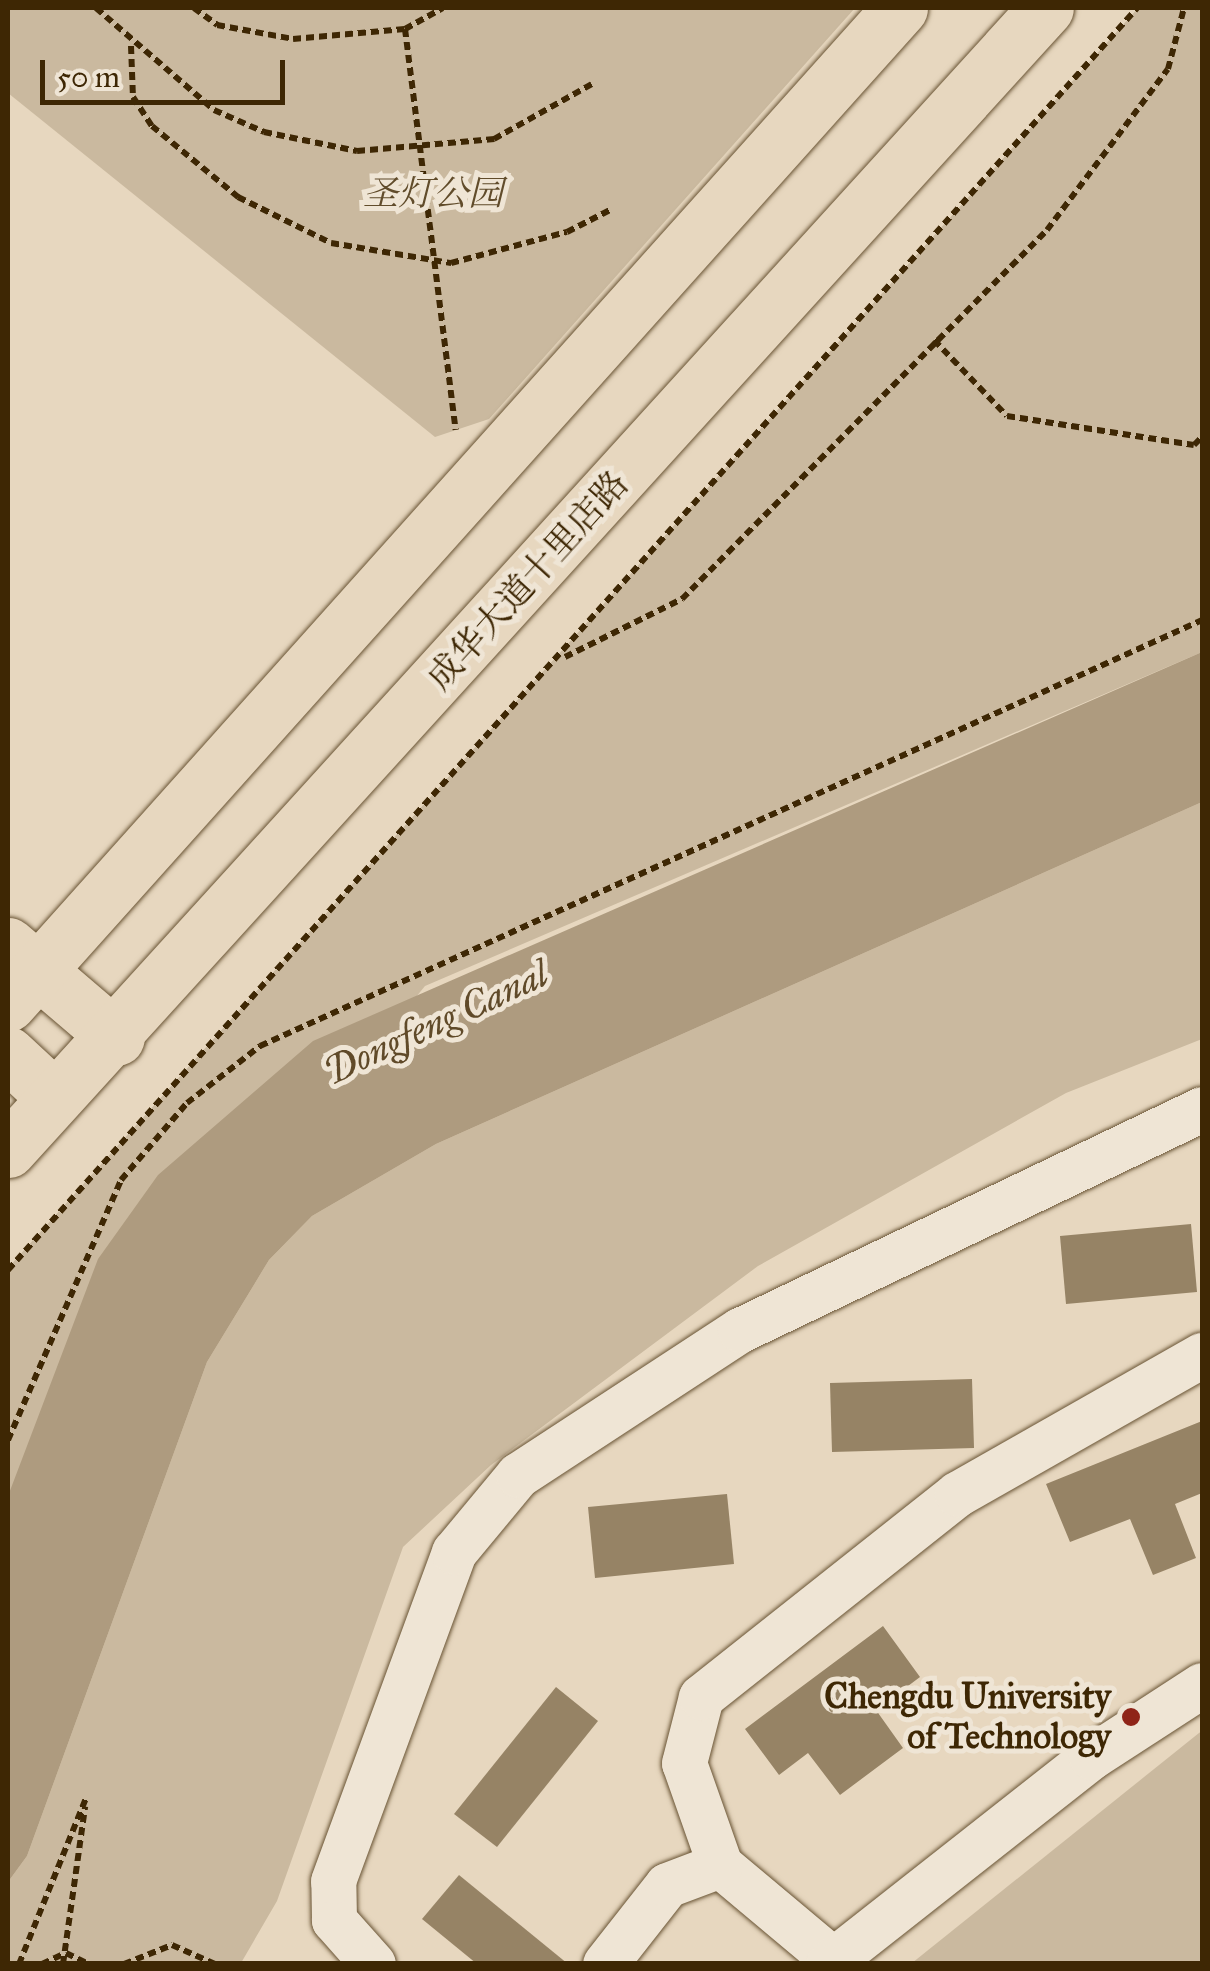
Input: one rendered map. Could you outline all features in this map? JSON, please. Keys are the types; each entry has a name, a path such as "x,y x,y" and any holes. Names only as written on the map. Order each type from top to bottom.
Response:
{"main road":[{"path":"117,1038 17,973 900,8"},
{"name":"成华大道十里店路","path":"8,1150 52,1095 117,1038 1046,8"},
{"path":"8,1054 52,1095"}],"street":[{"path":"373,1964 334,1920 332,1881 454,1552 518,1475 740,1330 1202,1109"},
{"path":"1202,1355 956,1494 701,1697 684,1763 720,1865 830,1961 1091,1757 1202,1685"},
{"path":"605,1964 667,1885 720,1865"}],"path":[{"path":"96,8 131,46 214,110 264,132 358,152 420,151 528,126 592,84"},
{"path":"194,8 217,25 294,39 405,29 443,8"},
{"path":"8,1270 195,1050 559,660 1137,8"},
{"path":"559,660 682,599 934,340 1080,186 1168,69 1184,8"},
{"path":"405,29 456,430"},
{"path":"131,46 133,97 152,126 238,196 331,243 434,262 499,254 612,208"},
{"path":"934,340 1007,416 1194,445 1202,437"},
{"path":"8,1440 121,1180 187,1103 260,1046 1202,620"},
{"path":"19,1964 86,1796 63,1964"},
{"path":"124,1964 172,1945 215,1964"},
{"path":"42,1964 66,1953 90,1964"}],"green space":[{"name":"圣灯公园","path":"8,8 855,8 489,419 435,437 8,93"},
{"path":"1138,8 1202,8 1202,652 425,986 8,1496 8,1268"},
{"path":"1202,802 1202,1039 1066,1093 758,1266 491,1465 403,1547 277,1901 241,1963 8,1963 8,1882 27,1856 207,1362 269,1260 312,1216 436,1144"},
{"path":"1202,1731 1202,1963 912,1963 1199,1733"}],"water":[{"name":"Dongfeng Canal","path":"1202,652 1202,802 436,1144 312,1216 269,1260 207,1362 27,1856 8,1882 8,1496 98,1259 158,1175 313,1041"}],"building":[{"path":"1191,1224 1197,1292 1066,1304 1060,1236"},
{"path":"972,1379 974,1448 832,1452 830,1383"},
{"path":"1202,1421 1202,1493 1175,1504 1196,1558 1153,1575 1130,1519 1070,1542 1046,1484"},
{"path":"727,1494 734,1564 595,1578 588,1507"},
{"path":"883,1626 920,1677 876,1710 903,1748 840,1795 808,1753 779,1775 745,1729"},
{"path":"556,1687 598,1721 497,1847 454,1814"},
{"path":"459,1875 568,1964 477,1964 422,1919"}],"place":[{"name":"Chengdu University of Technology","path":"1131,1717"}]}
